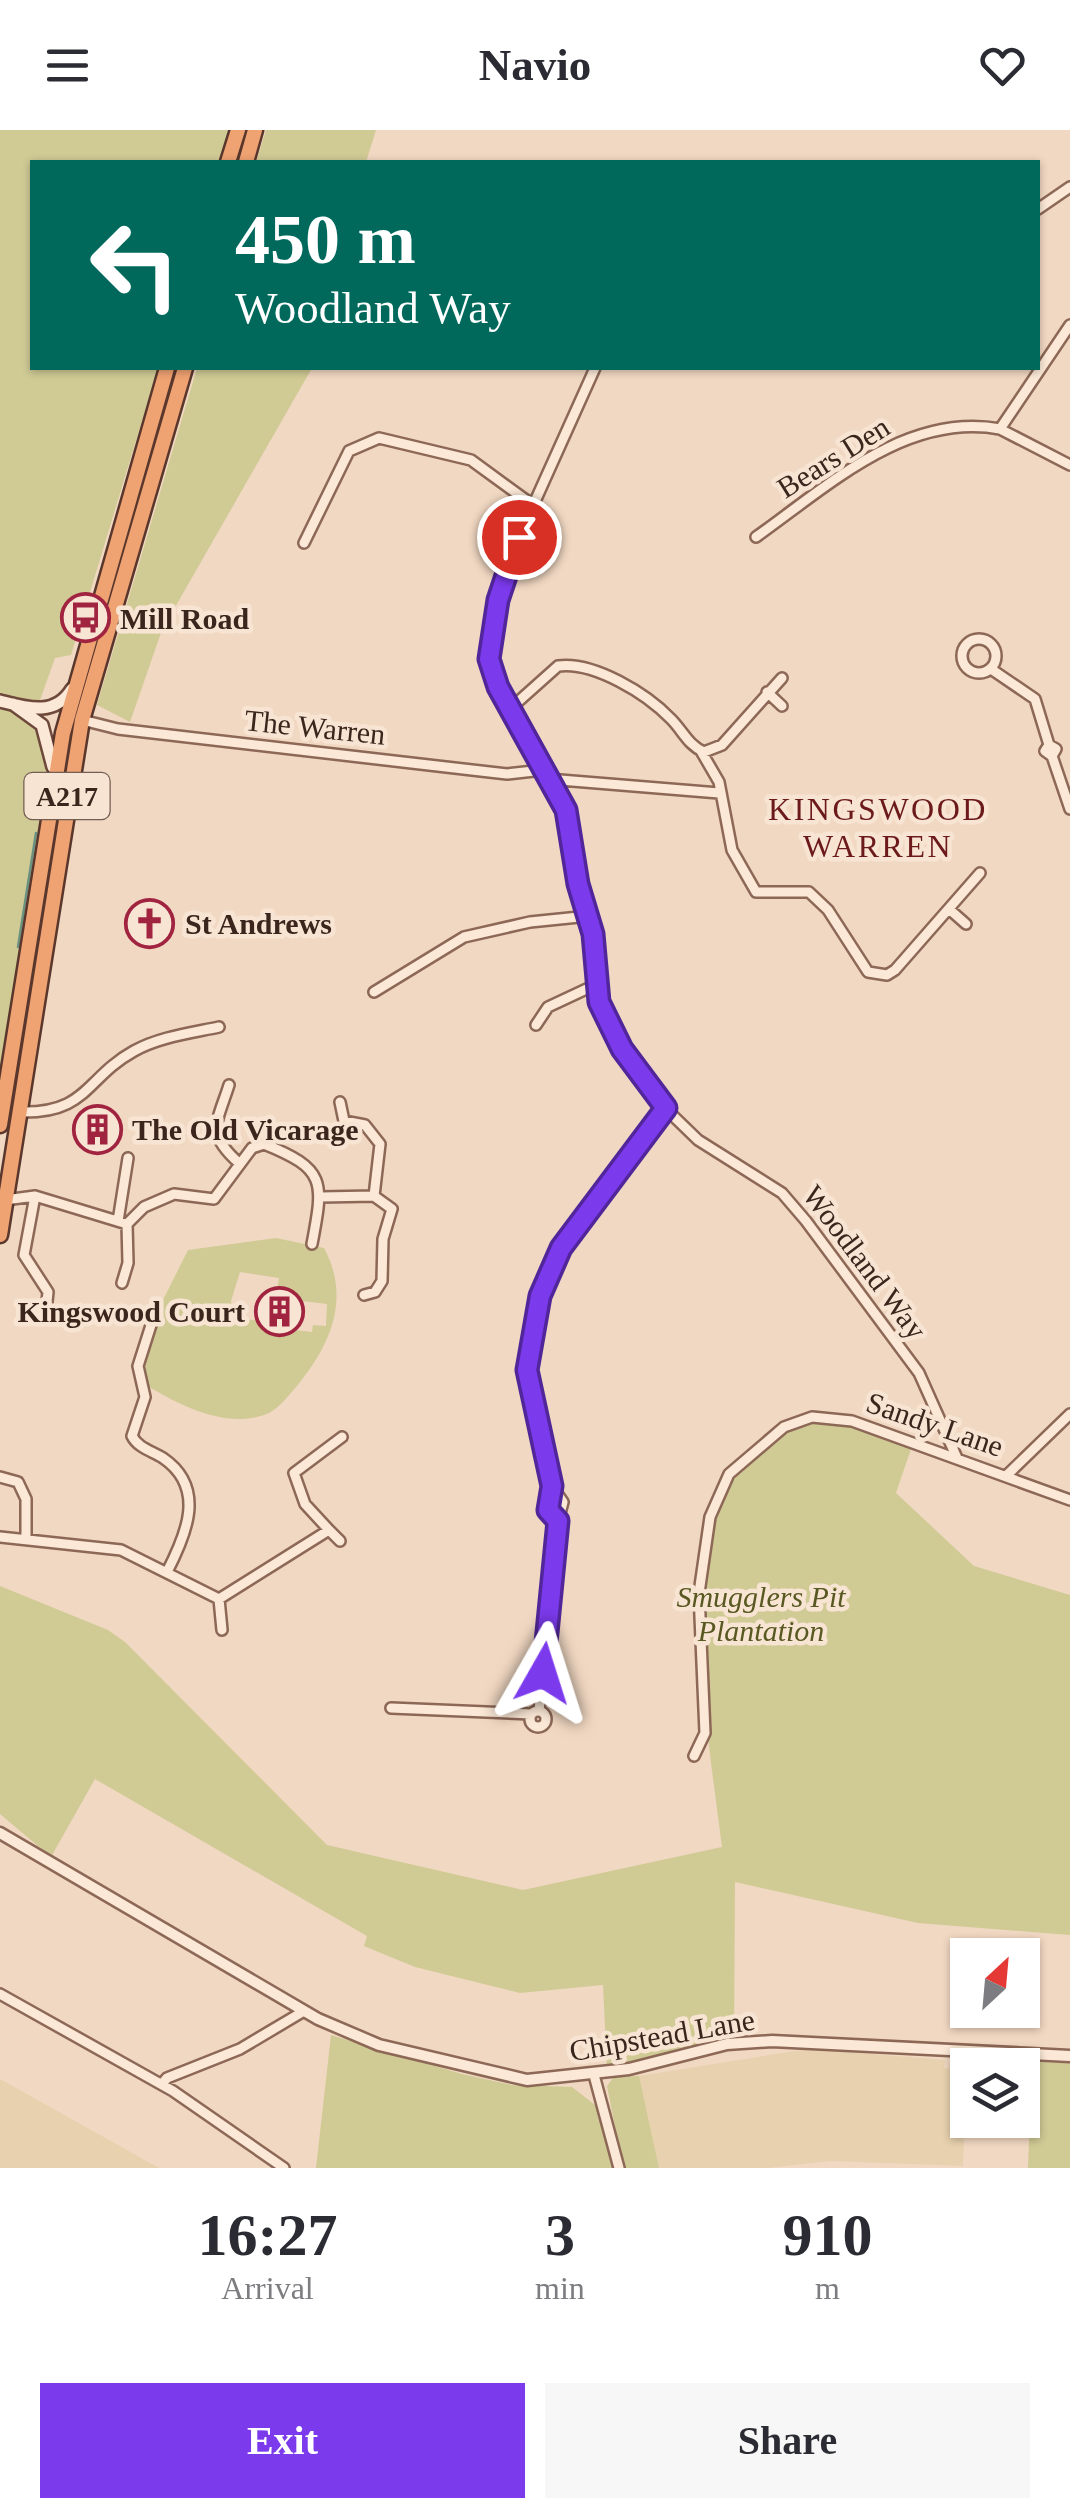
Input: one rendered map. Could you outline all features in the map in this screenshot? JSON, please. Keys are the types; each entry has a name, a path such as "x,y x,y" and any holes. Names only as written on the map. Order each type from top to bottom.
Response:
{"highway":[{"path":"229,160 238,130"},
{"path":"247,160 255,130"},
{"name":"A217","path":"0,1125 53,781 74,685 166,370"},
{"name":"A217","path":"0,1235 82,720 184,370"}],"main road":[{"path":"6,702 40,708 58,706 74,685"},
{"path":"6,702 42,725 50,746 53,781"}],"street":[{"path":"1040,208 1070,187"},
{"path":"1040,370 1070,325"},
{"name":"Woodland Way","path":"594,370 507,568 488,645 493,674 566,810 589,916 595,985 622,1049 666,1108 698,1140 766,1181 794,1206 919,1373 957,1458"},
{"path":"1040,370 1000,429 1070,465"},
{"name":"Bears Den","path":"756,537 858,465 917,435 964,425 1000,429"},
{"path":"304,543 349,452 379,438 471,460 534,506"},
{"path":"511,708 558,666 586,668 670,716 700,751 718,782 732,850 756,892 798,889 821,901 868,972 887,974 895,970 980,873"},
{"path":"991,669 1035,699 1070,809"},
{"path":"700,751 722,745 782,678"},
{"path":"767,692 782,706"},
{"name":"The Warren","path":"82,720 118,730 718,794"},
{"path":"949,909 966,924"},
{"path":"374,992 464,937 530,922 589,916"},
{"path":"536,1025 548,1007 595,985"},
{"path":"19,1112 40,1112 70,1104 137,1049 218,1027"},
{"path":"229,1084 216,1134 221,1148 239,1163"},
{"path":"340,1102 344,1122 365,1126 380,1144 374,1196"},
{"path":"391,1708 535,1712 558,1521 564,1507 552,1486 528,1382 540,1296 561,1248 666,1108"},
{"path":"123,1223 144,1206 174,1194 210,1202 255,1145 268,1146 308,1166 319,1182 312,1244"},
{"path":"122,1283 128,1262 123,1223 128,1158"},
{"path":"5,1200 35,1196 123,1223"},
{"path":"35,1196 24,1255 48,1292 46,1311"},
{"path":"320,1198 374,1196 390,1205 393,1213 384,1236 382,1281 375,1292 364,1295"},
{"path":"152,1322 138,1366 145,1396 132,1436 175,1469 190,1505 187,1534 166,1572"},
{"path":"1006,1476 1070,1414"},
{"name":"Sandy Lane","path":"694,1756 706,1720 699,1593 710,1517 730,1474 784,1427 812,1418 852,1420 1070,1500"},
{"path":"340,1542 305,1504 294,1472 322,1456 342,1437"},
{"path":"0,1478 18,1482 26,1499 26,1539"},
{"path":"219,1599 329,1530"},
{"path":"0,1537 121,1550 219,1599"},
{"path":"219,1599 222,1630"},
{"name":"Chipstead Lane","path":"0,1824 19,1844"},
{"name":"Chipstead Lane","path":"0,1833 304,2011 379,2045 505,2078 594,2075 727,2044 772,2041 1070,2056"},
{"path":"0,1994 162,2084 284,2168"},
{"path":"162,2084 167,2078 240,2049 304,2011"},
{"path":"594,2075 618,2168"}],"shaded area":[{"path":"808,2049 945,2060 944,2068 950,2069 950,2138 964,2138 963,2166 830,2161 767,2168 659,2168 639,2076"},
{"path":"0,2079 159,2168 0,2168"}],"green space":[{"path":"0,130 231,130 222,160 30,160 30,370 157,370 71,655 55,658 39,703 0,701"},
{"path":"266,130 376,130 367,160 257,160"},
{"path":"196,370 311,370 162,630 130,722 97,705"},
{"path":"0,703 24,709 39,735 47,774 0,1074"},
{"path":"276,1238 324,1248 336,1285 336,1303 327,1338 308,1371 269,1413 254,1418 221,1417 189,1407 146,1385 139,1359 152,1322 188,1250","holes":["240,1272 279,1278 276,1298 327,1304 326,1326 313,1325 312,1332 295,1330 295,1322 234,1319 231,1301"]},
{"name":"Smugglers Pit Plantation","path":"828,1416 913,1443 896,1493 974,1566 1070,1595 1070,1935 918,1923 735,1882 734,2039 607,2067 603,1985 520,1993 415,1967 364,1946 367,1936 95,1779 51,1857 0,1814 0,1586 108,1630 125,1642 327,1845 523,1890 722,1847 702,1660 702,1558 709,1516 723,1485 770,1438 799,1422"},
{"path":"331,2035 512,2085 572,2087 599,2108 618,2142 607,2086 614,2077 639,2076 659,2168 316,2168"},
{"path":"1040,2062 1070,2063 1070,2168 1028,2168 1029,2138 1040,2138"}],"waterway":[{"path":"18,947 36,833"}],"place":[{"name":"Mill Road","path":"85,618"},
{"name":"St Andrews","path":"150,923"},
{"name":"The Old Vicarage","path":"97,1129"},
{"name":"Kingswood Court","path":"280,1311"}],"district":[{"name":"KINGSWOOD WARREN","path":"878,828"}],"route":[{"path":"519,537 490,632 489,659 498,687 566,810 578,884 593,934 599,1002 622,1049 666,1108 561,1248 540,1296 527,1370 552,1486 548,1510 558,1521 543,1673"}]}
